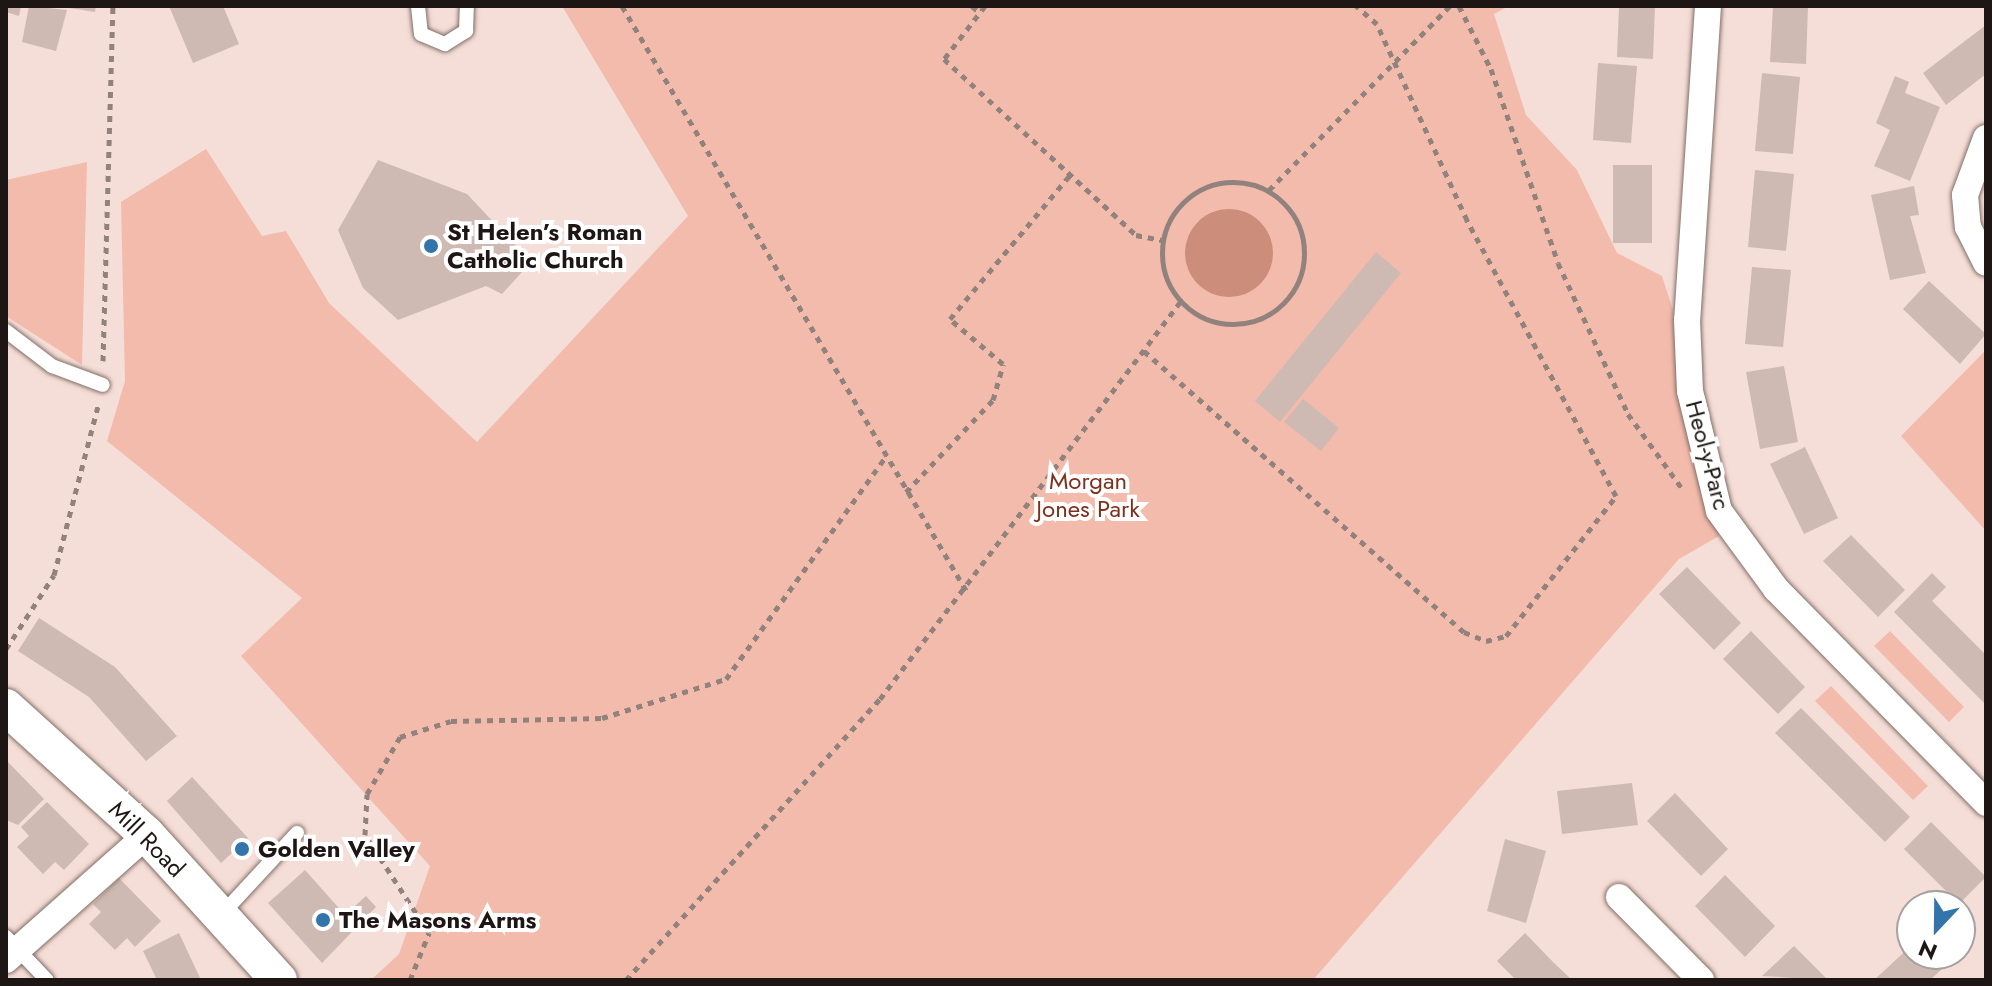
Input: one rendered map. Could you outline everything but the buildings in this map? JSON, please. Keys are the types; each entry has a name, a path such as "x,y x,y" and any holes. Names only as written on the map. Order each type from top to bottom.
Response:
{"main road":[{"name":"Mill Road","path":"6,707 147,835 279,980"}],"street":[{"name":"Heol-y-Parc","path":"1708,6 1687,320 1690,391 1719,511 1776,589 1986,803"},
{"path":"1986,138 1965,195 1968,227 1986,263"},
{"path":"10,949 147,835"},
{"path":"1619,897 1701,980"}],"lane":[{"path":"418,6 421,34 445,44 466,31 467,6"},
{"path":"6,331 52,366 103,385"},
{"path":"220,915 297,833"},
{"path":"10,949 47,980"}],"path":[{"path":"6,649 54,575 103,385 113,6"},
{"path":"622,6 885,458 967,592"},
{"path":"972,6 980,13"},
{"path":"985,6 944,59 1136,235 1162,240"},
{"path":"1144,351 1464,632 1486,641 1506,636 1616,496 1467,220 1377,24 1356,6"},
{"path":"1269,190 1396,68 1450,6"},
{"path":"1459,6 1491,69 1558,263 1628,414 1675,486 1719,511"},
{"path":"906,492 993,400 1003,364 950,319 1070,175"},
{"path":"1242,182 1269,190 1294,215 1305,243 1295,292 1268,317 1244,325 1212,322 1180,302 1162,265 1162,240 1184,200 1209,186 1242,182"},
{"path":"626,980 967,592 1180,302"},
{"path":"410,980 429,933 365,835 367,794 400,737 451,721 602,718 726,679 885,458"}],"green space":[{"name":"Morgan Jones Park","path":"562,6 1509,6 1494,14 1526,115 1577,170 1617,253 1662,276 1673,310 1677,380 1719,536 1679,559 1313,980 371,980 399,954 430,866 241,656 302,598 107,441 125,381 121,202 206,149 262,236 286,231 329,303 477,442 688,216"},
{"path":"87,162 82,365 6,316 6,180"},
{"path":"1986,350 1986,531 1901,436"},
{"path":"1890,631 1964,707 1949,722 1874,646"},
{"path":"1831,686 1928,786 1913,800 1815,701"}],"shaded area":[{"path":"1229,209 1246,212 1260,222 1270,236 1273,253 1270,270 1260,284 1246,294 1229,297 1212,294 1198,284 1188,270 1185,253 1188,236 1198,222 1212,212"}],"place":[{"name":"St Helen’s Roman Catholic Church","path":"431,246"},
{"name":"Golden Valley","path":"242,849"},
{"name":"The Masons Arms","path":"323,920"}]}
